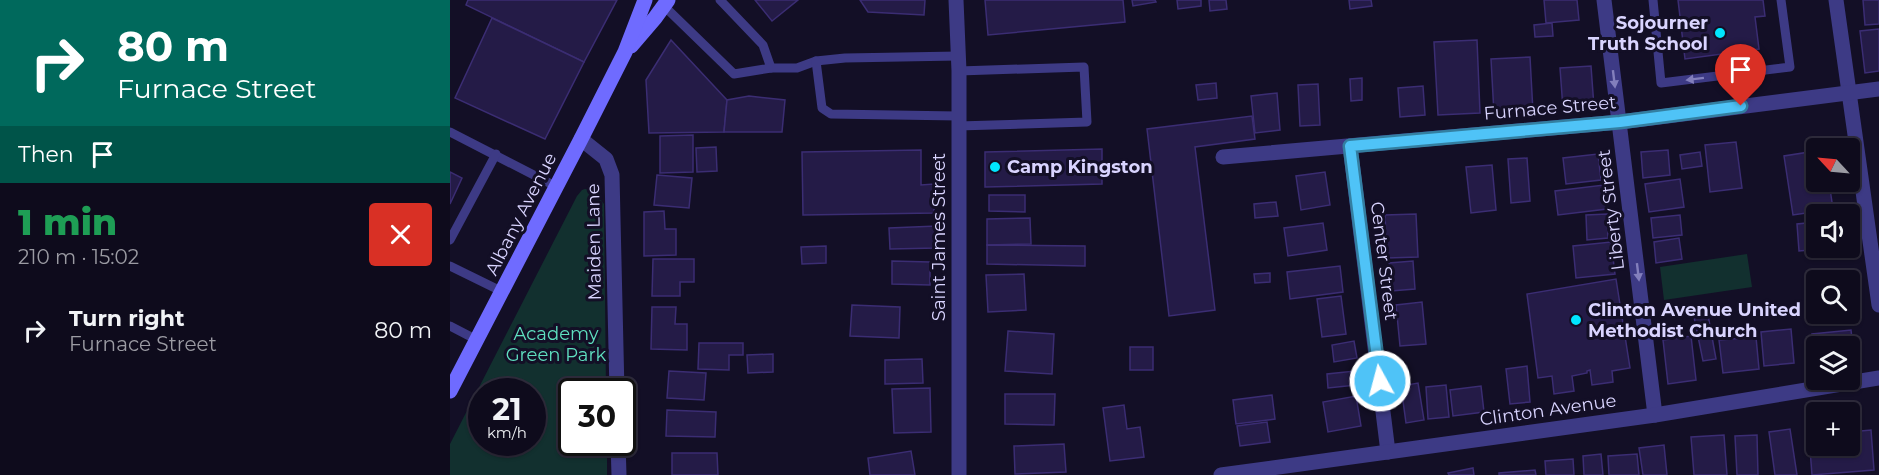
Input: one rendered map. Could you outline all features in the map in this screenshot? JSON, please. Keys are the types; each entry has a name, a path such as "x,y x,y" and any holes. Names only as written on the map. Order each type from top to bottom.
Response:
{"main road":[{"name":"Albany Avenue","path":"450,391 625,52 645,0"},
{"name":"Albany Avenue","path":"625,52 656,18 666,3"}],"street":[{"name":"Saint James Street","path":"956,0 958,475"},
{"name":"Liberty Street","path":"1604,0 1655,415"},
{"path":"1836,0 1879,305"},
{"name":"Furnace Street","path":"1223,157 1620,122 1879,89"},
{"name":"Maiden Lane","path":"581,140 606,159 612,175 617,378"},
{"name":"Center Street","path":"1350,146 1388,452"},
{"name":"Clinton Avenue","path":"1221,475 1655,415 1879,378"},
{"path":"618,456 619,475"}],"lane":[{"path":"720,0 763,45 771,68"},
{"path":"1653,0 1661,83 1790,67 1781,0"},
{"path":"666,3 734,74 771,68 797,68 816,61 845,58 1084,67 1087,122 958,121 831,114 822,108 816,61"},
{"path":"450,132 557,187"},
{"path":"450,240 496,154"},
{"path":"450,266 503,292"},
{"path":"450,326 477,340"}],"green space":[{"name":"Academy Green Park","path":"582,190 593,190 604,204 606,378 558,378 558,456 607,456 607,475 450,475 450,444 468,409 468,456 546,456 546,378 484,378"},
{"path":"1747,254 1752,287 1664,300 1660,267"}],"building":[{"path":"468,0 617,0 584,62 466,5"},
{"path":"755,0 798,0 772,21"},
{"path":"860,0 925,0 924,15 868,12"},
{"path":"985,0 1123,0 1125,22 988,35"},
{"path":"1132,0 1155,0 1156,2 1133,6"},
{"path":"1177,0 1201,0 1201,6 1178,9"},
{"path":"1209,0 1226,0 1227,9 1210,11"},
{"path":"1349,0 1371,0 1372,6 1350,9"},
{"path":"1544,0 1577,0 1579,20 1546,23"},
{"name":"Sojourner Truth School","path":"1678,0 1763,0 1765,16 1755,17 1759,49 1685,59"},
{"path":"1863,0 1879,0 1879,24 1865,25"},
{"path":"492,18 584,62 545,139 455,98"},
{"path":"1552,23 1553,36 1535,37 1534,25"},
{"path":"1879,29 1879,71 1865,73 1860,31"},
{"path":"671,40 727,100 724,132 649,133 646,80"},
{"path":"1477,40 1480,113 1438,115 1434,42"},
{"path":"1530,57 1533,112 1494,114 1491,59"},
{"path":"1591,66 1594,107 1563,109 1560,68"},
{"path":"1362,78 1362,100 1351,101 1350,79"},
{"path":"1216,83 1217,98 1198,100 1196,85"},
{"path":"1318,84 1320,125 1300,126 1298,85"},
{"path":"1423,86 1425,115 1400,117 1398,88"},
{"path":"1277,93 1280,130 1255,133 1251,96"},
{"path":"749,96 785,100 782,132 724,132 727,100"},
{"path":"1252,116 1255,139 1195,147 1215,310 1169,316 1147,129"},
{"path":"693,135 693,172 660,173 660,136"},
{"path":"1736,142 1742,188 1710,192 1705,145"},
{"path":"716,147 717,171 697,172 696,148"},
{"path":"1102,149 1102,184 985,187 985,152"},
{"path":"921,150 921,185 934,184 934,213 803,215 802,152"},
{"path":"1668,150 1670,175 1643,178 1641,152"},
{"path":"1700,152 1702,166 1682,169 1680,155"},
{"path":"1806,153 1806,192 1830,192 1832,204 1806,204 1806,213 1793,215 1784,156"},
{"path":"1598,154 1601,180 1566,184 1563,158"},
{"path":"1527,158 1530,201 1511,203 1508,159"},
{"path":"1492,165 1496,210 1471,213 1466,167"},
{"path":"450,172 462,178 450,204"},
{"path":"1325,172 1330,205 1301,210 1296,176"},
{"path":"657,175 692,178 689,208 654,205"},
{"path":"1680,179 1684,207 1649,212 1645,184"},
{"path":"1604,185 1607,209 1558,215 1555,191"},
{"path":"989,195 1025,195 1025,212 989,211"},
{"path":"1276,202 1278,216 1255,218 1254,204"},
{"path":"664,211 665,229 676,229 676,255 644,256 644,212"},
{"path":"1416,214 1418,257 1387,258 1385,215"},
{"path":"1607,214 1608,238 1587,240 1586,215"},
{"path":"1680,215 1682,235 1653,238 1651,218"},
{"path":"1030,218 1031,244 987,245 987,219"},
{"path":"1323,223 1327,250 1288,256 1284,228"},
{"path":"1806,223 1806,250 1799,251 1797,224"},
{"path":"937,226 937,248 890,249 889,228"},
{"path":"1679,238 1682,259 1656,263 1654,242"},
{"path":"1611,242 1615,274 1576,278 1573,246"},
{"path":"987,245 1085,246 1085,266 987,264"},
{"path":"826,246 826,263 802,264 801,247"},
{"path":"653,259 694,259 694,282 680,282 680,296 652,296"},
{"path":"892,261 930,262 930,285 892,284"},
{"path":"1413,261 1415,289 1391,291 1389,263"},
{"path":"1340,266 1343,292 1290,299 1287,272"},
{"path":"1270,273 1270,282 1255,283 1254,274"},
{"path":"1024,274 1026,310 988,312 986,275"},
{"name":"Clinton Avenue United Methodist Church","path":"1616,279 1630,368 1612,371 1613,382 1592,385 1590,370 1587,373 1572,376 1574,391 1554,394 1552,376 1538,378 1527,294"},
{"path":"1341,296 1346,334 1322,337 1317,299"},
{"path":"1422,302 1426,344 1400,346 1396,305"},
{"path":"852,305 900,307 899,338 850,336"},
{"path":"652,307 676,307 675,324 687,324 687,350 651,349"},
{"path":"1708,315 1716,359 1703,361 1694,317"},
{"path":"1791,329 1794,363 1764,366 1761,332"},
{"path":"1851,330 1852,336 1812,336 1812,334"},
{"path":"1008,331 1054,334 1052,374 1005,371"},
{"path":"1691,336 1696,380 1668,384 1663,340"},
{"path":"1756,337 1759,369 1723,373 1719,340"},
{"path":"1354,341 1357,358 1334,362 1332,345"},
{"path":"699,343 743,343 743,355 729,355 729,370 698,369"},
{"path":"1130,347 1153,347 1153,370 1130,370"},
{"path":"773,354 773,372 748,373 747,355"},
{"path":"922,359 923,383 885,384 885,360"},
{"path":"1527,366 1530,402 1510,404 1506,369"},
{"path":"669,371 706,373 704,400 667,398"},
{"path":"1355,371 1356,385 1328,388 1327,374"},
{"path":"1418,383 1424,420 1406,423 1401,386"},
{"path":"1446,385 1449,417 1428,419 1426,387"},
{"path":"1481,386 1484,412 1453,416 1450,390"},
{"path":"930,388 931,432 894,433 892,389"},
{"path":"1005,394 1055,394 1054,425 1005,424"},
{"path":"1272,395 1275,419 1236,424 1233,400"},
{"path":"1356,396 1361,426 1328,432 1323,402"},
{"path":"1124,405 1127,429 1140,427 1144,457 1110,461 1103,408"},
{"path":"667,410 716,412 715,437 666,436"},
{"path":"1267,422 1270,442 1240,446 1237,426"},
{"path":"1790,429 1797,475 1775,475 1769,432"},
{"path":"1871,430 1874,470 1812,475 1811,456 1860,456 1860,431"},
{"path":"1724,435 1727,475 1694,475 1691,437"},
{"path":"1757,435 1758,475 1737,475 1735,436"},
{"path":"1064,444 1066,472 1015,474 1014,446"},
{"path":"1664,445 1667,475 1643,475 1639,448"},
{"path":"911,451 915,475 870,475 868,458"},
{"path":"672,453 717,453 718,475 672,475"},
{"path":"1601,454 1603,475 1584,475 1583,456"},
{"path":"1637,454 1639,475 1609,475 1608,456"},
{"path":"1573,459 1574,475 1546,475 1545,461"},
{"path":"1473,468 1474,475 1449,475 1448,473"},
{"path":"1535,470 1536,475 1499,475 1499,473"}],"place":[{"name":"Sojourner Truth School","path":"1720,33"},
{"name":"Camp Kingston","path":"995,167"},
{"name":"Clinton Avenue United Methodist Church","path":"1576,320"}],"route":[{"path":"1380,381 1350,146 1620,122 1741,106"}]}
